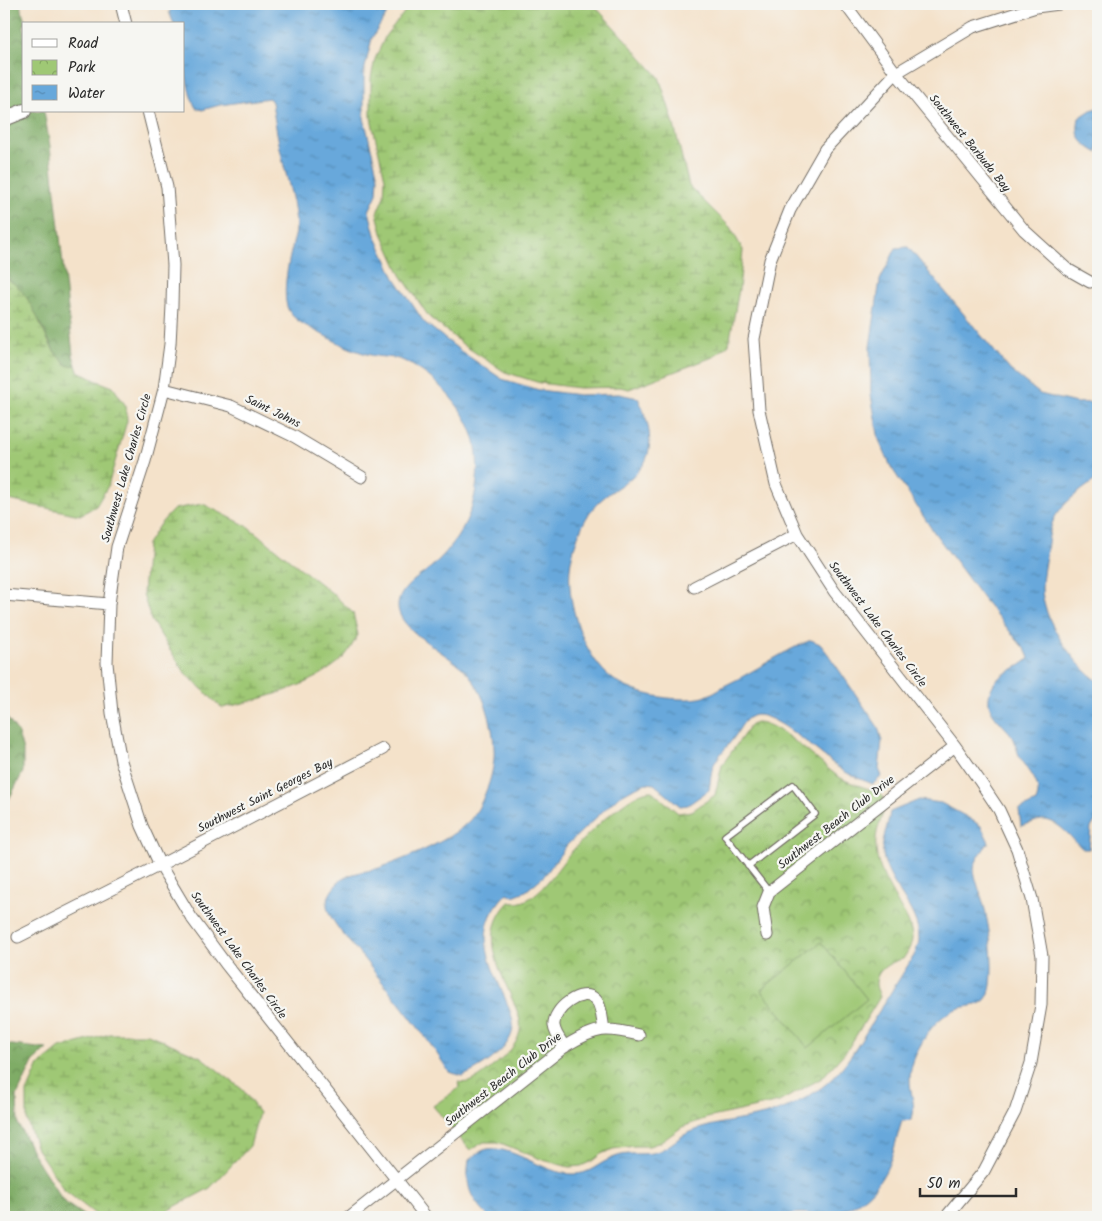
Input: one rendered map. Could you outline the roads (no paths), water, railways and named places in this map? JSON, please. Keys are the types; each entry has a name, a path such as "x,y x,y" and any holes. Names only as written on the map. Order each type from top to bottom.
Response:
{"street":[{"path":"121,4 126,22"},
{"name":"Southwest Barbuda Bay","path":"845,4 896,73 1024,230 1067,269 1090,282"},
{"name":"Southwest Lake Charles Circle","path":"946,1217 984,1171 1015,1112 1031,1063 1041,1005 1042,956 1032,899 1017,849 999,810 955,746 834,591 798,534 776,484 759,410 754,339 770,260 790,210 825,149 896,73 974,27 1036,7 1059,4"},
{"path":"4,119 22,112"},
{"name":"Southwest Lake Charles Circle","path":"148,112 167,187 173,265 170,344 164,389 145,462 117,547 109,604 107,663 112,713 119,752 142,826 160,865 192,917 395,1180 426,1217"},
{"name":"Saint Johns","path":"164,389 231,406 295,437 362,477"},
{"path":"694,587 798,534"},
{"path":"4,595 109,604"},
{"name":"Southwest Beach Club Drive","path":"768,892 955,746"},
{"name":"Southwest Saint Georges Bay","path":"18,937 383,749"},
{"path":"767,935 764,907 768,892"},
{"path":"565,1047 554,1028 555,1016 567,1003 579,997 588,995 598,1002 604,1029"},
{"name":"Southwest Beach Club Drive","path":"349,1217 565,1047 582,1036 604,1029 639,1035"}],"lane":[{"path":"748,866 815,814 793,785 725,836 748,866 768,892"}],"water":[{"path":"188,4 393,4 372,38 364,72 364,118 378,177 377,194 369,211 375,235 395,278 424,322 462,352 502,379 539,390 579,395 619,394 638,398 644,412 650,442 644,464 634,476 607,495 590,512 582,526 572,556 570,586 572,603 576,620 589,651 608,675 628,688 667,698 690,699 704,697 789,650 811,640 820,644 828,654 878,727 882,741 879,769 882,776 873,784 842,770 798,736 772,719 761,715 752,716 744,722 714,764 709,790 688,805 680,806 654,784 646,783 618,797 567,845 545,875 526,891 513,896 507,893 496,906 490,919 486,944 493,970 512,1016 513,1027 507,1043 494,1057 463,1076 449,1072 408,1014 337,926 332,919 327,903 332,891 342,879 403,859 431,847 456,832 476,812 489,782 494,757 493,739 490,720 480,692 470,676 462,668 413,631 404,621 399,611 399,600 404,590 443,556 462,529 469,514 477,482 476,447 467,421 459,408 428,376 400,359 372,355 340,343 300,322 289,311 285,289 296,234 296,221 272,102 269,98 220,105 202,110 196,108 187,79 185,22 173,22 169,12 173,7"},
{"path":"1098,108 1098,153 1083,143 1079,135 1078,125 1079,118"},
{"path":"908,247 1010,370 1040,394 1076,403 1098,402 1098,478 1068,501 1054,519 1049,534 1042,588 1043,600 1053,627 1079,664 1098,681 1098,816 1091,828 1089,849 1083,849 1053,822 1039,820 1021,826 1019,810 1036,802 1038,789 1034,777 1019,755 1013,737 993,714 989,701 993,685 996,681 1029,658 1026,651 984,600 931,528 891,467 879,440 871,395 870,347 880,280 896,248"},
{"path":"919,800 941,803 967,817 981,826 989,842 978,858 974,869 990,935 992,956 991,985 986,999 977,1005 960,1008 947,1014 935,1024 923,1040 910,1072 913,1115 911,1120 902,1121 888,1167 882,1178 866,1196 856,1204 833,1213 798,1213 786,1217 489,1217 477,1204 470,1192 468,1177 469,1160 478,1153 488,1149 498,1149 518,1155 561,1173 584,1173 620,1155 657,1152 683,1135 699,1129 783,1109 811,1095 833,1078 861,1040 915,954 918,945 918,928 914,917 890,876 883,849 890,812"}]}
